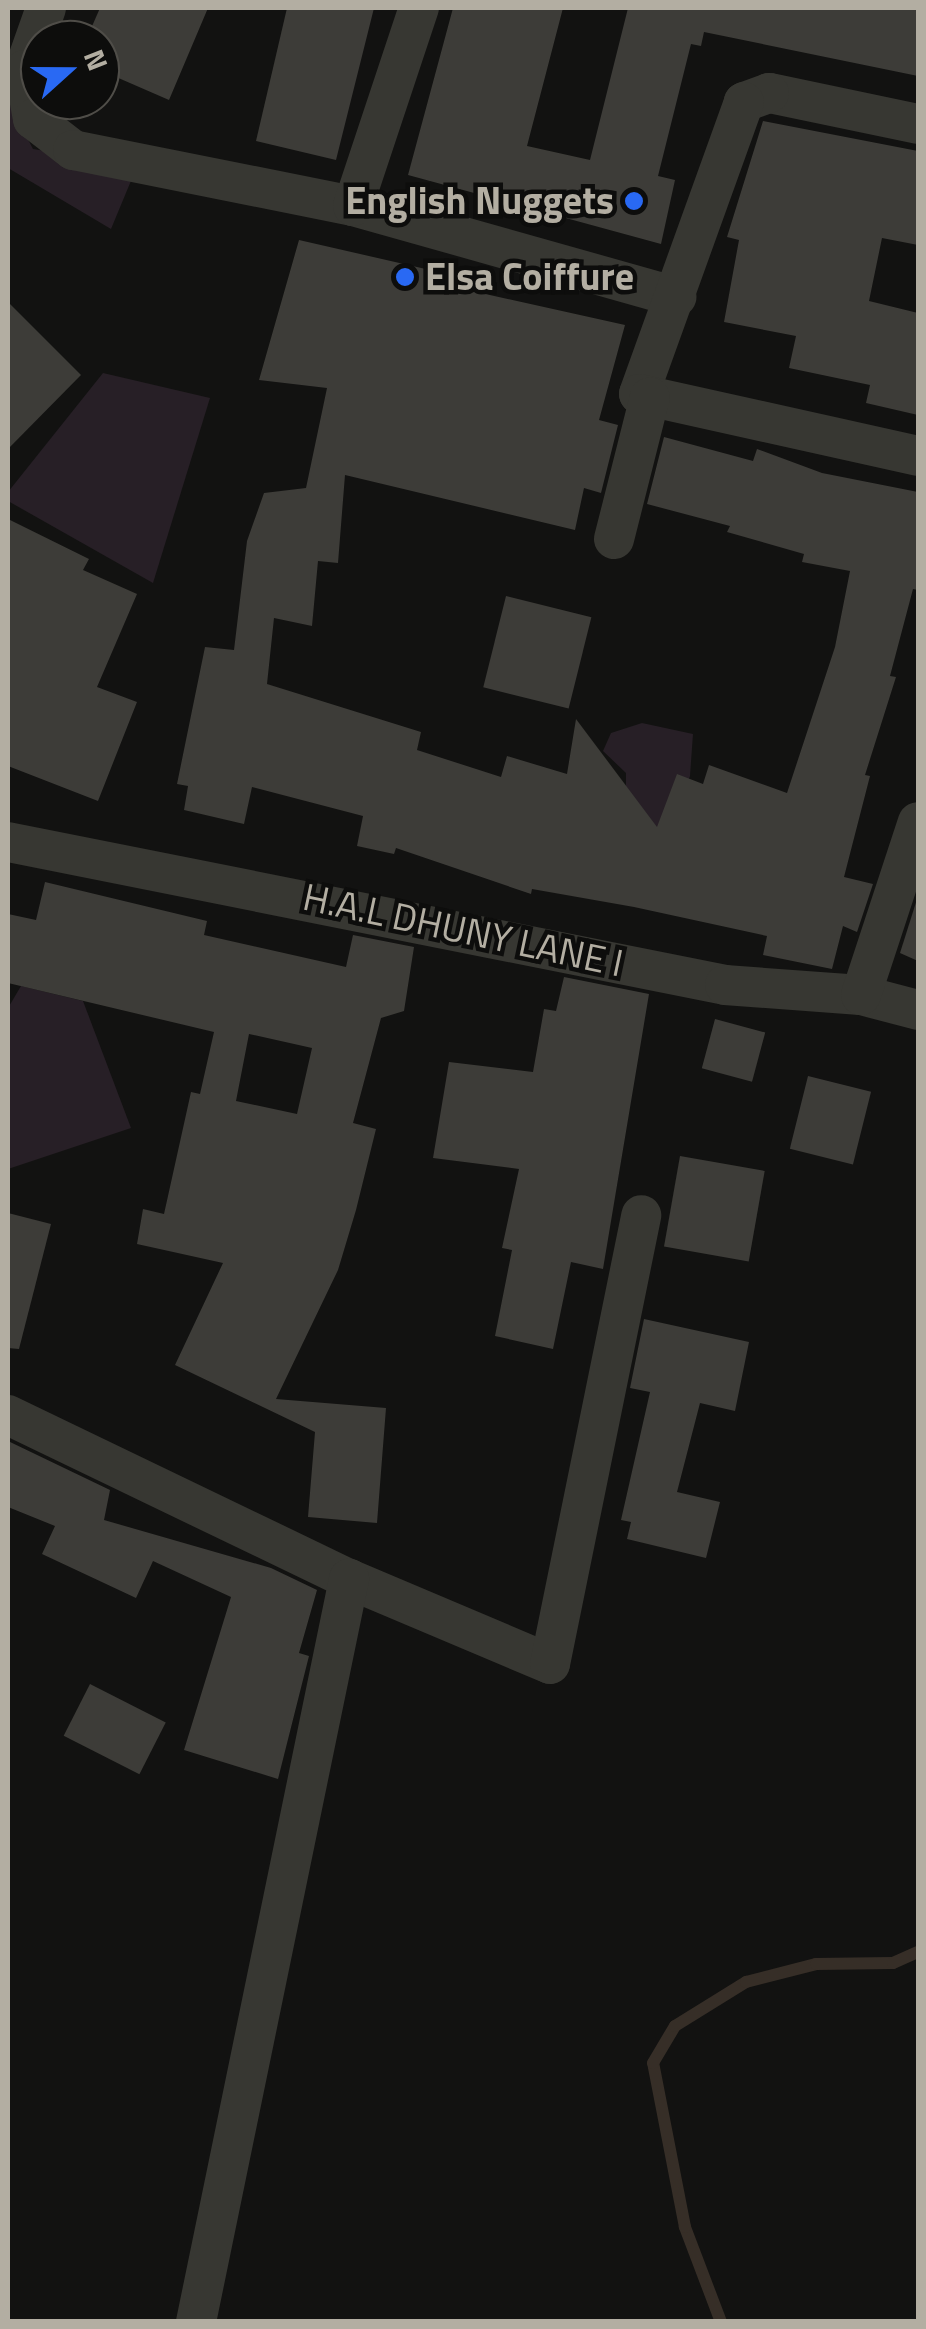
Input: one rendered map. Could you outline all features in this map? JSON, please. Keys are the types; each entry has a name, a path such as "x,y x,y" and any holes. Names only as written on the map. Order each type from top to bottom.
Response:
{"street":[{"path":"46,8 24,70 34,119 73,150 353,206 676,297"},
{"path":"353,206 419,8"},
{"path":"918,124 769,93 744,102 639,394 918,456"},
{"path":"614,539 650,397"},
{"path":"861,995 918,822"},
{"name":"H.A.L DHUNY LANE I","path":"8,842 724,985 861,995 918,1010"},
{"path":"8,1416 349,1579 550,1664 641,1216"},
{"path":"196,2322 349,1579"}],"shaded area":[{"path":"8,83 12,109 33,149 96,159 133,176 111,229 8,168"},
{"path":"103,373 210,398 153,583 8,501 8,492"},
{"path":"642,723 693,734 690,776 669,834 626,822 626,773 603,751 611,733"},
{"path":"21,986 83,1001 131,1128 8,1169 8,1008"}],"building":[{"path":"100,8 208,8 169,100 120,79 120,20 95,20"},
{"path":"287,8 374,8 336,160 256,141"},
{"path":"453,8 563,8 527,146 590,160 628,8 918,8 918,76 704,32 701,46 691,44 658,176 675,180 661,244 408,175"},
{"path":"763,121 918,151 918,245 882,238 869,301 918,313 918,415 866,403 870,385 789,368 796,336 724,322 739,240 727,237"},
{"path":"299,240 465,278 463,289 625,325 599,420 618,425 601,493 584,488 575,530 345,475 338,563 318,561 312,626 274,618 267,684 421,732 417,750 501,777 507,756 567,774 576,719 657,827 677,774 703,784 709,765 787,793 835,647 850,571 802,562 804,554 727,532 730,526 647,504 664,437 753,461 757,449 822,473 918,492 918,590 913,589 890,676 896,677 865,775 870,776 844,877 873,884 857,932 843,926 832,969 763,955 767,936 634,907 532,889 531,894 396,848 394,854 357,846 363,816 252,787 244,824 184,810 188,786 177,784 205,647 234,650 247,541 264,493 306,488 327,388 259,380"},
{"path":"8,302 81,375 8,449"},
{"path":"8,519 89,559 83,570 137,594 97,687 137,702 98,801 8,766"},
{"path":"506,596 591,617 569,708 483,687"},
{"path":"45,882 207,921 204,935 346,967 353,935 414,947 404,1011 381,1018 353,1123 376,1129 338,1270 276,1399 386,1408 377,1523 308,1517 315,1432 175,1365 223,1263 137,1244 143,1209 164,1214 191,1092 200,1094 214,1032 8,983 8,914 36,920","holes":["249,1034 312,1048 297,1114 236,1101"]},
{"path":"918,896 918,961 900,953"},
{"path":"564,977 649,994 603,1269 571,1262 553,1349 495,1336 512,1250 502,1248 519,1169 433,1158 449,1062 533,1072 544,1009 556,1011"},
{"path":"715,1019 765,1032 752,1082 702,1068"},
{"path":"808,1076 871,1092 853,1164 790,1149"},
{"path":"680,1156 765,1171 749,1262 664,1247"},
{"path":"8,1213 51,1224 19,1349 8,1348"},
{"path":"644,1319 749,1342 735,1411 700,1403 677,1492 720,1502 706,1558 627,1539 631,1522 621,1520 650,1392 630,1388"},
{"path":"8,1441 110,1490 104,1520 271,1568 317,1590 299,1653 309,1656 278,1779 184,1750 231,1597 153,1561 136,1598 42,1554 55,1526 8,1507"},
{"path":"90,1684 166,1723 139,1774 64,1736"}],"waterway":[{"path":"721,2322 685,2227 653,2063 675,2026 746,1982 816,1964 893,1963 918,1952"}],"place":[{"name":"English Nuggets","path":"634,201"},
{"name":"Elsa Coiffure","path":"405,277"}]}
